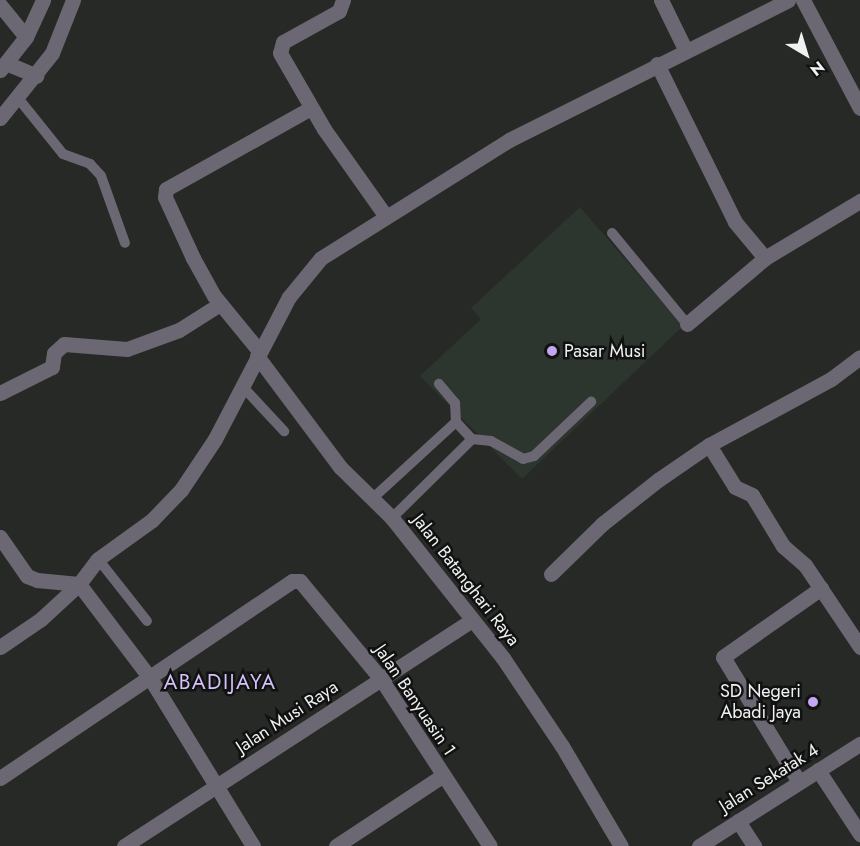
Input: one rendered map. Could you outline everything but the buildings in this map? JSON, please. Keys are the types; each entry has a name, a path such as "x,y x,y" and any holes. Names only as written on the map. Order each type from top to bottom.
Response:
{"street":[{"path":"36,76 3,67 26,37 43,0"},
{"path":"0,118 36,76 52,53 73,0"},
{"path":"343,0 339,11 280,47 311,108 385,215"},
{"path":"660,0 685,49"},
{"path":"0,646 41,619 79,584 98,559 152,520 182,490 215,439 258,354 309,268 385,215 509,140 685,49 788,0"},
{"path":"803,0 860,108"},
{"path":"0,5 26,37"},
{"path":"657,64 735,222 765,258"},
{"name":"Jalan Batanghari Raya","path":"311,108 166,189 165,197 193,258 220,304 340,467 392,518 472,620 562,746 621,846"},
{"path":"687,324 765,258 860,201"},
{"path":"0,393 52,367 54,353 64,344 127,349 179,330 220,304"},
{"path":"551,574 611,515 709,445 806,394 860,357"},
{"path":"709,445 735,487 752,495 783,546 802,561 821,588 853,622 860,647"},
{"path":"0,537 27,576 38,580 79,584 150,678 254,846"},
{"name":"Jalan Banyuasin 1","path":"150,678 292,581 300,581 381,679 442,776 490,846"},
{"path":"799,782 723,657 821,588"},
{"name":"Jalan Musi Raya","path":"124,846 472,620"},
{"path":"0,778 150,678"},
{"name":"Jalan Sekatak 4","path":"699,846 860,744"},
{"path":"818,770 860,834"},
{"path":"336,846 442,776"},
{"path":"738,821 754,846"}],"lane":[{"path":"18,98 63,154 90,164 101,176 124,243"},
{"path":"612,233 687,324"},
{"path":"439,384 455,403 456,422 472,440 491,441 523,459 534,456 591,402"},
{"path":"242,386 284,431"},
{"path":"373,498 456,422"},
{"path":"392,518 472,440"},
{"path":"98,559 147,621"}],"shaded area":[{"name":"Pasar Musi","path":"580,207 683,326 522,479 420,376 481,319 471,308"}],"place":[{"name":"Pasar Musi","path":"552,351"},
{"name":"SD Negeri Abadi Jaya","path":"813,702"}],"district":[{"name":"ABADIJAYA","path":"220,682"}]}
